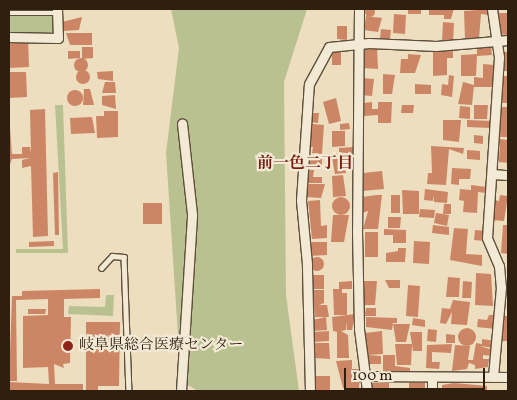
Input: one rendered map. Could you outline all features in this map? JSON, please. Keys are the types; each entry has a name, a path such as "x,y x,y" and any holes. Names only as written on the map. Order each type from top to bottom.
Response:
{"street":[{"path":"359,9 357,43 359,329 367,391"},
{"path":"492,9 499,57 487,238 500,266 501,287 493,377"},
{"path":"9,37 58,38 57,11"},
{"path":"310,391 308,264 301,200 309,84 329,47 357,43 436,46 508,40"},
{"path":"181,391 192,214 182,124"},
{"path":"492,174 508,175"},
{"path":"366,376 508,377"},
{"path":"432,377 432,391"}],"lane":[{"path":"9,13 57,11"},
{"path":"101,268 112,256 124,257 128,391"}],"green space":[{"path":"9,9 55,9 55,34 9,34"},
{"path":"171,9 307,9 284,82 286,295 299,391 198,391 181,381 166,153 179,48"},
{"path":"55,105 63,105 68,253 16,253 16,249 63,249"},
{"path":"106,295 114,295 113,316 68,314 69,306 105,307"}],"building":[{"path":"368,7 372,7 375,12 374,16 368,17 365,14 365,10"},
{"path":"408,9 421,9 421,14 408,14"},
{"path":"429,9 454,9 451,19 444,19 444,15 429,15"},
{"path":"490,9 490,15 481,14 479,39 465,39 464,11"},
{"path":"498,13 508,13 508,35 498,34"},
{"path":"394,14 406,15 405,34 393,33"},
{"path":"366,16 382,18 378,32 364,30"},
{"path":"82,17 79,30 63,31 62,22"},
{"path":"443,22 454,23 453,42 442,42"},
{"path":"337,26 347,26 347,40 337,39"},
{"path":"381,29 391,30 390,39 380,38"},
{"path":"66,33 92,33 92,45 70,45"},
{"path":"28,38 29,67 9,68 9,39"},
{"path":"364,46 377,47 378,69 362,68"},
{"path":"82,47 93,47 93,58 82,59"},
{"path":"491,47 492,55 477,56 476,76 461,76 461,55 477,54 477,48"},
{"path":"441,49 453,50 453,58 447,58 447,75 433,76 433,52"},
{"path":"68,51 80,51 80,58 68,59"},
{"path":"332,52 341,52 341,65 332,65"},
{"path":"503,52 508,52 508,71 502,71"},
{"path":"408,54 421,55 415,73 400,73 401,59 408,59"},
{"path":"81,58 86,60 88,65 86,70 81,72 76,70 74,65 76,60"},
{"path":"483,64 494,65 493,87 474,87 474,77 483,78"},
{"path":"83,70 88,72 90,77 88,82 83,84 78,82 76,77 78,72"},
{"path":"113,71 113,81 98,79 97,72"},
{"path":"9,72 26,72 27,97 9,98"},
{"path":"383,74 395,75 392,94 383,94"},
{"path":"449,75 454,76 452,97 441,95 442,84 448,85"},
{"path":"503,76 508,76 508,103 502,103"},
{"path":"361,78 374,79 372,96 361,95"},
{"path":"105,82 115,82 116,93 102,93"},
{"path":"463,82 474,85 472,105 458,104"},
{"path":"415,84 431,85 431,94 415,94"},
{"path":"84,89 90,89 94,105 83,105"},
{"path":"75,90 83,98 75,106 67,98"},
{"path":"115,95 116,109 102,105 102,96"},
{"path":"336,98 341,121 329,124 323,102"},
{"path":"372,102 372,109 378,109 378,102 392,102 391,123 378,123 378,115 364,116 364,103"},
{"path":"402,105 414,105 413,113 401,113"},
{"path":"474,105 488,105 487,119 474,119"},
{"path":"460,106 470,107 470,119 459,118"},
{"path":"500,107 508,107 508,137 499,137"},
{"path":"45,109 48,236 33,237 31,166 22,168 22,160 31,158 12,159 9,167 9,114 12,154 22,154 22,147 30,147 31,153 30,110"},
{"path":"104,111 118,111 118,137 97,138 96,116 104,116"},
{"path":"311,113 319,113 318,123 310,122"},
{"path":"92,117 95,133 71,134 70,118"},
{"path":"443,120 461,120 459,142 443,140"},
{"path":"467,120 493,121 492,128 467,127"},
{"path":"349,123 350,129 340,130 340,124"},
{"path":"312,124 324,125 322,154 312,153 313,147 309,147"},
{"path":"332,131 345,131 345,146 332,147"},
{"path":"474,135 483,136 483,144 474,143"},
{"path":"500,139 508,140 508,163 499,162"},
{"path":"431,146 464,148 463,154 449,149 446,185 427,184 428,173 432,173"},
{"path":"353,147 353,154 339,152 339,148"},
{"path":"467,150 480,151 480,160 467,159"},
{"path":"343,153 346,173 335,174 331,154"},
{"path":"315,155 322,156 322,169 308,168 308,159 315,160"},
{"path":"452,168 471,169 470,179 459,179 459,185 451,184"},
{"path":"308,170 314,170 313,177 322,177 322,183 308,183"},
{"path":"382,171 384,189 362,191 363,173"},
{"path":"58,172 59,235 55,235 53,173"},
{"path":"343,175 346,196 333,197 332,176"},
{"path":"308,184 325,184 321,198 307,197"},
{"path":"471,185 487,187 486,193 478,192 477,213 463,212 464,201 459,200 460,189 471,190"},
{"path":"425,189 448,192 447,203 434,202 434,195 433,201 424,200"},
{"path":"402,190 419,191 419,214 403,214"},
{"path":"382,195 378,229 363,229 368,211 362,213 362,197"},
{"path":"391,195 400,195 400,213 391,213"},
{"path":"500,195 508,196 504,221 492,220 494,200 499,201"},
{"path":"337,197 345,197 350,202 348,213 337,215 332,210 332,202"},
{"path":"320,200 321,226 327,225 327,238 312,239 308,201"},
{"path":"143,203 162,203 162,224 143,224"},
{"path":"444,204 451,204 451,214 443,214"},
{"path":"420,209 435,210 434,218 419,217"},
{"path":"436,213 449,215 447,226 434,223"},
{"path":"333,215 349,215 344,242 331,242"},
{"path":"388,217 401,217 400,228 388,228"},
{"path":"433,225 449,227 449,235 432,233"},
{"path":"503,225 508,225 508,254 501,253"},
{"path":"454,228 468,229 466,254 482,255 482,266 450,260"},
{"path":"384,229 406,230 406,243 393,243 393,235 384,235"},
{"path":"475,230 486,231 485,241 474,240"},
{"path":"365,232 378,232 378,257 365,257"},
{"path":"54,241 54,246 29,247 29,242"},
{"path":"414,241 430,242 429,264 413,263"},
{"path":"309,242 327,242 327,255 309,256"},
{"path":"398,248 406,248 405,262 386,262 386,253 398,251"},
{"path":"314,257 320,257 324,264 320,271 314,271 310,267 310,261"},
{"path":"476,273 491,274 493,306 475,305"},
{"path":"311,275 324,275 324,289 312,289"},
{"path":"448,277 460,278 459,297 446,297"},
{"path":"385,280 400,280 400,288 389,288"},
{"path":"352,281 352,289 342,289 342,293 347,293 347,315 334,315 333,289 339,289 339,282"},
{"path":"363,281 377,281 375,305 364,305"},
{"path":"463,281 472,282 471,298 462,298"},
{"path":"408,285 420,286 418,317 406,316"},
{"path":"100,289 100,298 64,299 64,317 71,317 70,363 63,364 64,368 54,364 55,384 83,384 83,391 9,391 9,382 49,384 48,367 23,368 23,316 48,315 48,299 16,300 17,381 9,381 12,296 22,296 22,291"},
{"path":"311,290 324,290 324,303 319,305 327,305 329,317 315,317 314,309 310,309"},
{"path":"453,300 470,302 467,325 451,324 452,312 446,324 440,323 442,308 450,309"},
{"path":"366,308 376,308 376,316 365,316"},
{"path":"28,309 46,309 45,314 28,314"},
{"path":"355,314 352,330 347,330 346,321 346,330 341,331 348,335 349,358 337,358 337,332 333,331 332,317"},
{"path":"489,315 496,315 496,329 477,327 478,319 487,320"},
{"path":"503,316 508,316 508,341 502,341"},
{"path":"326,317 327,330 313,331 312,320"},
{"path":"366,317 397,318 397,323 393,323 392,330 366,327"},
{"path":"413,318 425,320 425,327 412,325"},
{"path":"86,322 120,322 119,386 98,386 98,391 86,391"},
{"path":"393,324 410,324 406,342 396,342"},
{"path":"467,328 473,331 476,337 473,343 467,346 461,343 458,337 461,331"},
{"path":"428,329 437,330 436,342 427,341"},
{"path":"329,331 329,341 314,342 314,332"},
{"path":"382,331 383,354 367,355 365,333"},
{"path":"410,332 422,332 422,351 413,351"},
{"path":"446,334 455,335 455,343 446,343"},
{"path":"482,339 496,341 495,348 479,346 494,350 494,356 483,355 483,359 489,359 488,367 475,369 475,365 469,363 467,369 452,371 455,345 470,346 468,360 473,360 476,343 482,344"},
{"path":"313,343 329,343 330,359 314,358"},
{"path":"395,344 412,344 411,365 397,365"},
{"path":"452,344 451,353 432,352 432,362 440,362 439,369 426,368 427,345"},
{"path":"369,355 381,356 381,364 369,364"},
{"path":"383,355 395,355 395,366 410,368 410,373 383,372"},
{"path":"352,360 352,369 361,369 359,388 343,388 336,361"},
{"path":"313,376 330,376 330,390 313,390"},
{"path":"372,383 389,383 389,391 372,391"},
{"path":"409,383 425,383 425,391 409,391"},
{"path":"454,383 487,386 487,391 442,391 442,385"}],"place":[{"name":"岐阜県総合医療センター","path":"68,346"}],"district":[{"name":"前一色二丁目","path":"305,164"}]}
